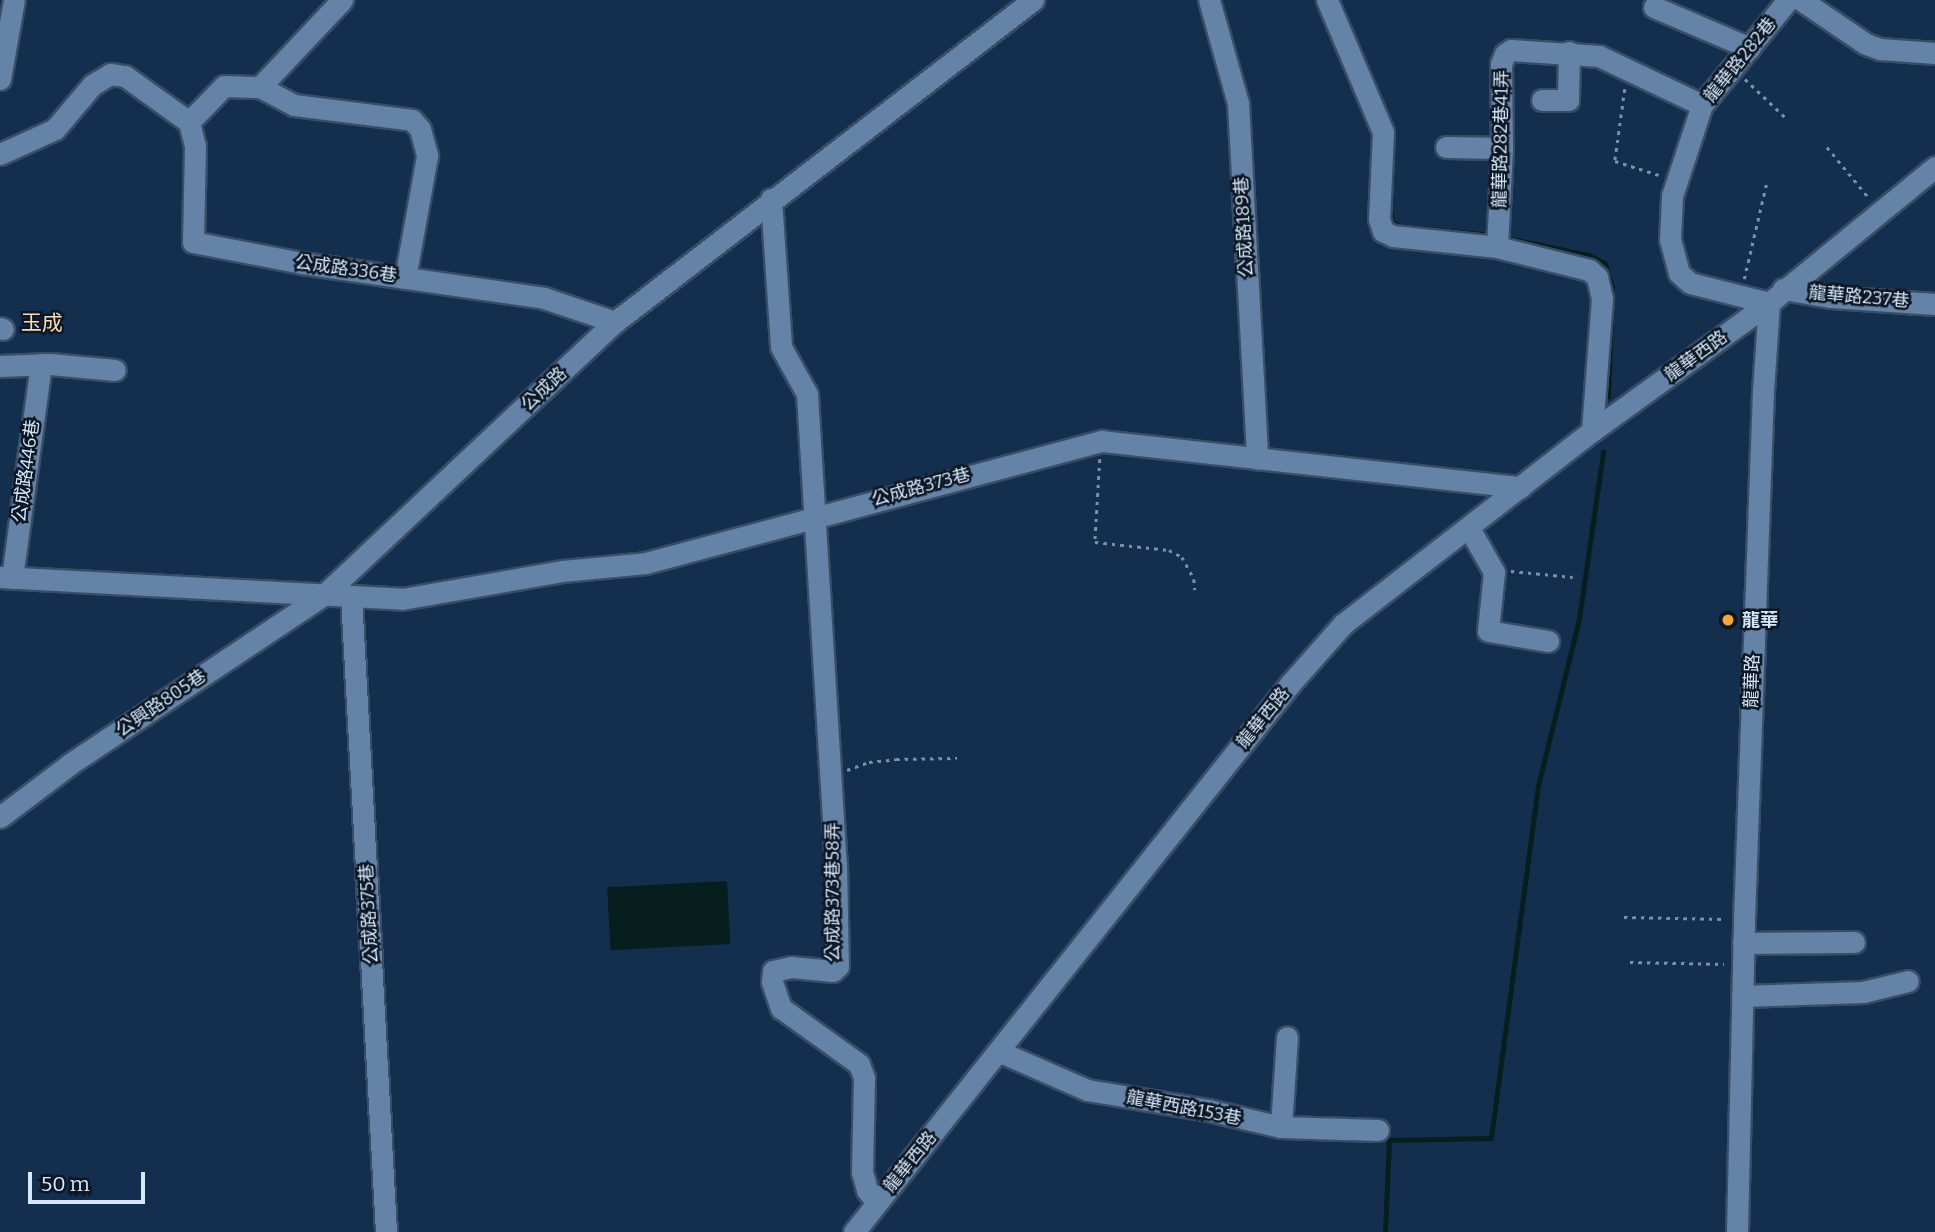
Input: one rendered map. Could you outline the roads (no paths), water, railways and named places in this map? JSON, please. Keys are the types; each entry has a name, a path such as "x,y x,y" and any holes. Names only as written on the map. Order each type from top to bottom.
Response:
{"street":[{"path":"0,79 13,0"},
{"path":"260,87 342,0"},
{"name":"公成路","path":"327,593 615,322 771,199 1033,0"},
{"name":"公成路189巷","path":"1209,0 1238,103 1257,458"},
{"path":"1327,0 1383,132 1379,219 1382,231 1393,236 1498,238 1589,270 1597,277 1602,299 1592,431"},
{"name":"龍華路282巷","path":"1776,296 1740,296 1690,284 1679,272 1670,239 1672,196 1702,105 1788,0"},
{"path":"1801,0 1866,44 1880,49 1935,53"},
{"path":"1654,7 1750,48"},
{"name":"龍華路282巷41弄","path":"1498,238 1502,148 1501,64 1504,54 1511,50 1599,56 1702,105"},
{"path":"1542,100 1568,100 1569,52"},
{"path":"0,155 55,130 92,85 110,74 125,76 189,122 224,86 260,87 294,105 412,120 420,129 427,156 405,278"},
{"name":"公成路336巷","path":"189,122 195,146 193,243 302,264 544,298 615,322"},
{"path":"1446,147 1502,148"},
{"path":"1776,296 1935,167"},
{"name":"公成路373巷58弄","path":"771,199 781,348 807,394 836,863 838,966 833,971 791,967 773,971 772,982 781,1008 859,1064 864,1078 862,1172 867,1190 877,1203"},
{"name":"龍華路237巷","path":"1776,296 1935,304"},
{"name":"龍華西路","path":"854,1232 1290,684 1343,624 1592,431 1776,296"},
{"name":"龍華路","path":"1737,1232 1744,919 1762,390 1776,296"},
{"path":"0,366 41,364 115,370"},
{"name":"公成路446巷","path":"6,577 41,364"},
{"name":"公成路373巷","path":"327,593 402,599 562,571 646,563 813,516 1101,441 1520,487"},
{"path":"1469,528 1494,572 1488,631 1548,641"},
{"path":"6,577 327,593"},
{"name":"公興路805巷","path":"0,817 17,807 70,764 327,593"},
{"name":"公成路375巷","path":"351,596 386,1232"},
{"path":"1743,953 1854,942"},
{"path":"1742,996 1863,992 1908,981"},
{"path":"1281,1127 1287,1037"},
{"name":"龍華西路153巷","path":"998,1051 1087,1090 1208,1110 1281,1127 1378,1130"}],"waterway":[{"path":"1339,0 1389,122"},
{"path":"1390,204 1392,221 1399,226 1491,235"},
{"path":"1503,237 1589,255 1605,263 1612,286 1612,298"},
{"path":"1608,397 1611,317"},
{"path":"1385,1232 1389,1140 1491,1138 1538,786 1579,619 1603,452"}],"place":[{"name":"龍華","path":"1728,620"}],"district":[{"name":"玉成","path":"42,323"}]}
